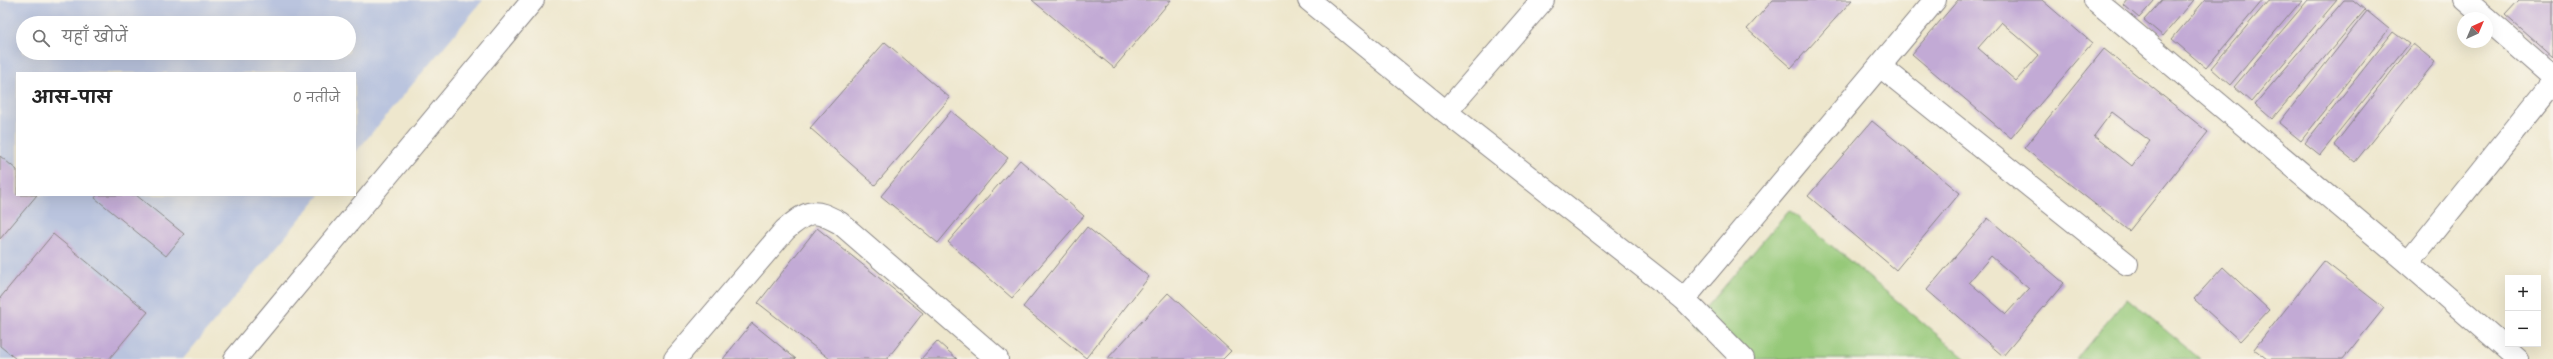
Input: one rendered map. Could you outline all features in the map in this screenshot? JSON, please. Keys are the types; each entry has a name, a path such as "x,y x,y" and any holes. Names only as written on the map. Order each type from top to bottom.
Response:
{"street":[{"path":"235,359 533,0"},
{"path":"1309,0 1446,112 1684,299 1742,359"},
{"path":"1446,112 1543,0"},
{"path":"1684,299 1935,0"},
{"path":"2094,0 2408,263 2518,359"},
{"path":"2465,0 2479,12"},
{"path":"2493,24 2553,77"},
{"path":"1880,66 2127,264"},
{"path":"2408,263 2553,82"},
{"path":"675,359 785,230 803,214 822,212 840,224 997,359"}],"shaded area":[{"path":"0,0 483,0 356,152 356,72 16,72 16,196 319,196 183,359 0,359"}],"green space":[{"path":"1789,210 1966,359 1730,359 1691,326"},
{"path":"2127,298 2200,359 2076,359"}],"building":[{"path":"1032,0 1171,0 1114,68"},
{"path":"1773,0 1852,0 1791,68 1747,29"},
{"path":"1958,0 2042,0 2092,43 2011,138 1912,54","holes":["2001,22 2039,55 2016,81 1978,48"]},
{"path":"2128,0 2155,0 2139,18 2124,5"},
{"path":"2162,0 2194,0 2163,36 2144,20"},
{"path":"2205,0 2263,0 2206,68 2172,39"},
{"path":"2269,0 2302,0 2230,85 2211,68"},
{"path":"2308,0 2337,0 2251,102 2234,87"},
{"path":"2344,0 2353,0 2365,10 2272,119 2255,104"},
{"path":"2519,0 2553,0 2553,57 2505,15"},
{"path":"2367,11 2389,29 2301,141 2279,123"},
{"path":"2393,32 2409,44 2320,155 2305,143"},
{"path":"885,42 950,98 875,185 810,128"},
{"path":"2413,44 2435,62 2355,162 2334,145"},
{"path":"2104,49 2208,132 2129,231 2024,148","holes":["2112,112 2150,141 2132,166 2094,136"]},
{"path":"951,111 1008,158 938,243 881,196"},
{"path":"1872,121 1960,193 1896,270 1808,196"},
{"path":"0,156 16,169 16,196 36,196 0,239"},
{"path":"1020,160 1084,216 1012,298 948,242"},
{"path":"96,196 137,196 184,234 166,256 95,198"},
{"path":"1988,218 2064,283 2003,356 1927,290","holes":["1991,256 2029,289 2006,314 1969,282"]},
{"path":"1087,227 1149,277 1086,358 1023,307"},
{"path":"817,228 923,313 887,359 830,359 758,303"},
{"path":"53,234 148,312 109,359 16,359 0,346 0,298"},
{"path":"2324,261 2384,308 2343,359 2267,359 2254,349"},
{"path":"2223,267 2269,310 2240,341 2194,299"},
{"path":"1168,293 1231,351 1223,359 1107,359"},
{"path":"752,323 796,359 723,359"},
{"path":"937,341 957,359 921,359"}]}
